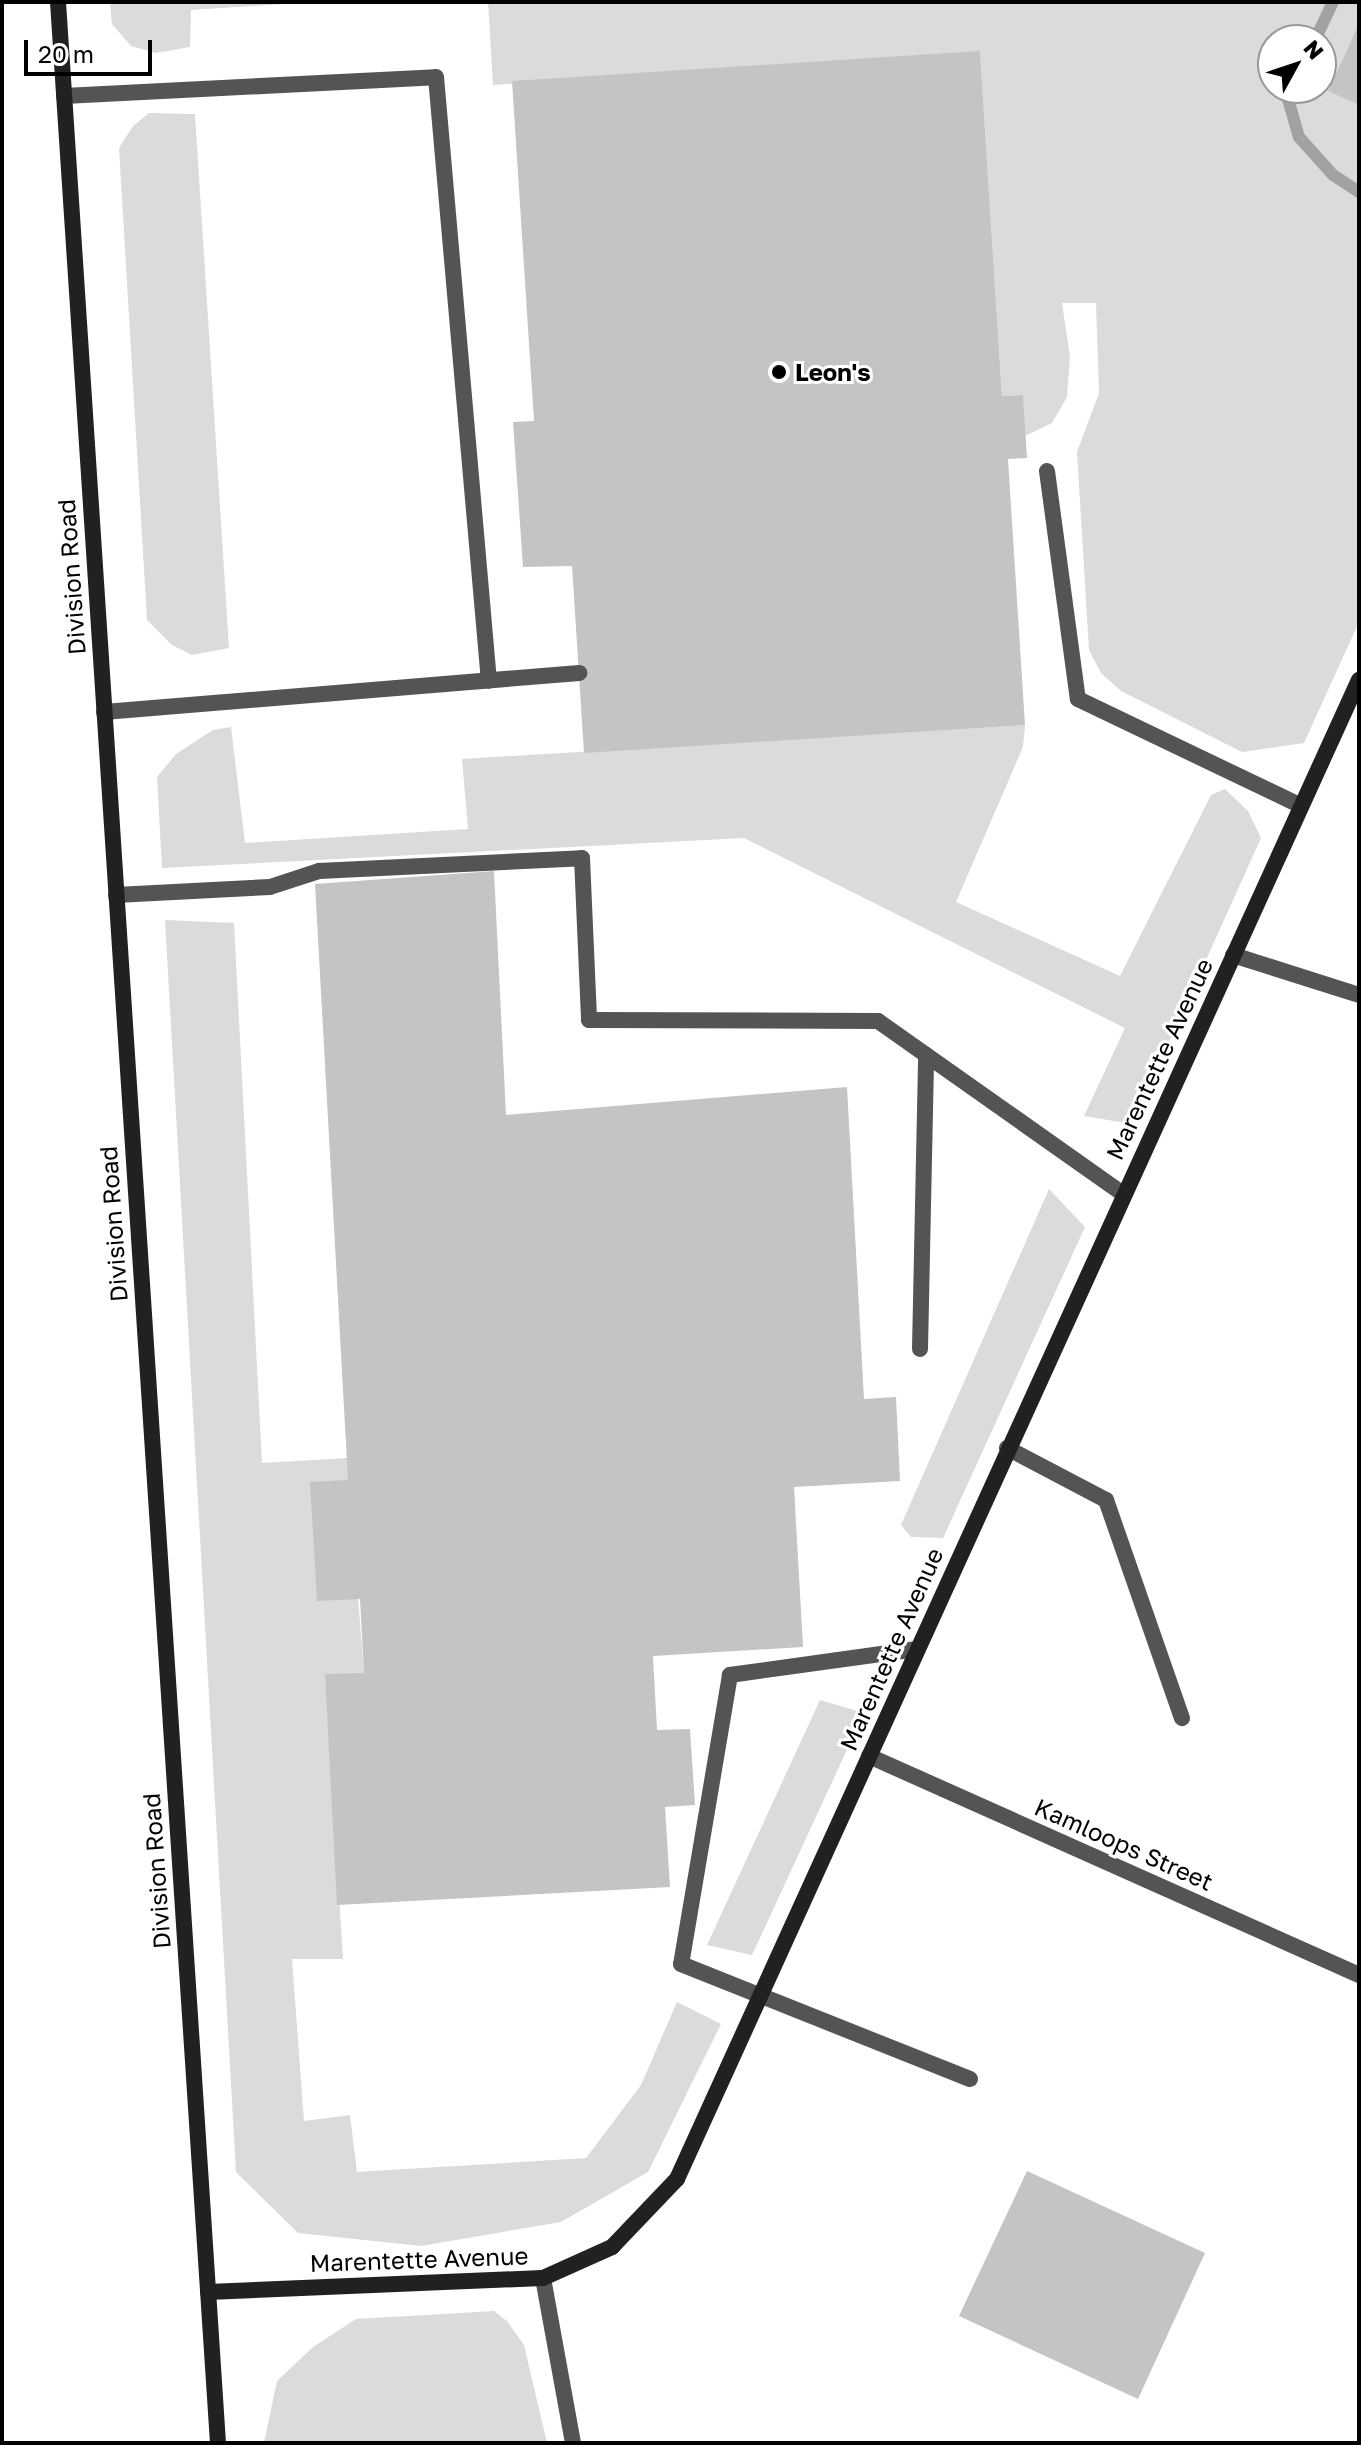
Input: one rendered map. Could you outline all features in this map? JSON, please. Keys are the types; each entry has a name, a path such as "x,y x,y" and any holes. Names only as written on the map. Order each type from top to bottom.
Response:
{"main road":[{"name":"Division Road","path":"58,2 218,2443"},
{"name":"Marentette Avenue","path":"208,2292 543,2278 612,2247 677,2179 1359,680"}],"street":[{"path":"64,96 436,77 489,681"},
{"path":"1047,471 1078,699 1301,806"},
{"path":"104,712 579,673"},
{"path":"116,895 270,887 319,871 582,858 589,1020 878,1021 1123,1194"},
{"path":"1233,955 1359,995"},
{"path":"920,1349 926,1055"},
{"path":"1007,1448 1106,1500 1182,1718"},
{"path":"917,1649 730,1675 681,1964 970,2079"},
{"name":"Kamloops Street","path":"869,1756 1359,1975"},
{"path":"543,2278 573,2443"}],"shaded area":[{"path":"110,2 315,2 191,10 190,47 156,53 131,46 112,24"},
{"path":"488,2 1359,2 1359,23 1337,71 1337,24 1257,24 1257,104 1337,104 1337,94 1359,105 1359,622 1304,743 1242,752 1121,691 1101,673 1089,650 1077,452 1099,393 1096,303 1062,303 1070,357 1067,397 1052,423 1025,436 1023,395 1002,396 980,52 493,85"},
{"path":"149,113 195,114 229,648 192,655 172,645 147,620 119,148 133,126"},
{"path":"1025,725 1023,747 956,902 1120,976 1211,795 1225,789 1248,811 1261,838 1132,1124 1084,1116 1125,1028 744,838 162,868 157,777 176,754 213,730 231,727 245,843 468,829 462,759"},
{"path":"165,920 234,923 262,1463 347,1458 364,1673 325,1675 343,1959 292,1959 304,2121 350,2115 357,2172 586,2158 641,2085 677,2002 721,2024 648,2172 561,2222 421,2246 298,2233 236,2172"},
{"path":"1049,1189 1085,1227 943,1538 911,1537 901,1525"},
{"path":"820,1700 864,1713 752,1955 707,1945"},
{"path":"494,2311 507,2321 524,2345 547,2443 264,2443 277,2381 313,2347 356,2319"}],"building":[{"path":"1359,23 1359,105 1337,95 1337,71"},
{"path":"980,51 1002,396 1023,395 1027,458 1008,459 1025,725 584,753 572,566 523,567 513,422 534,421 512,81"},
{"path":"494,871 506,1115 847,1087 864,1399 896,1397 900,1481 794,1487 803,1647 653,1656 657,1730 690,1729 695,1805 665,1807 670,1887 337,1905 325,1674 364,1673 360,1599 317,1601 310,1482 348,1480 315,884"},
{"path":"1027,2171 1205,2253 1138,2399 959,2316"}],"waterway":[{"path":"1323,24 1333,2"},
{"path":"1289,104 1299,137 1333,175 1359,192"}],"place":[{"name":"Leon's","path":"779,372"}]}
